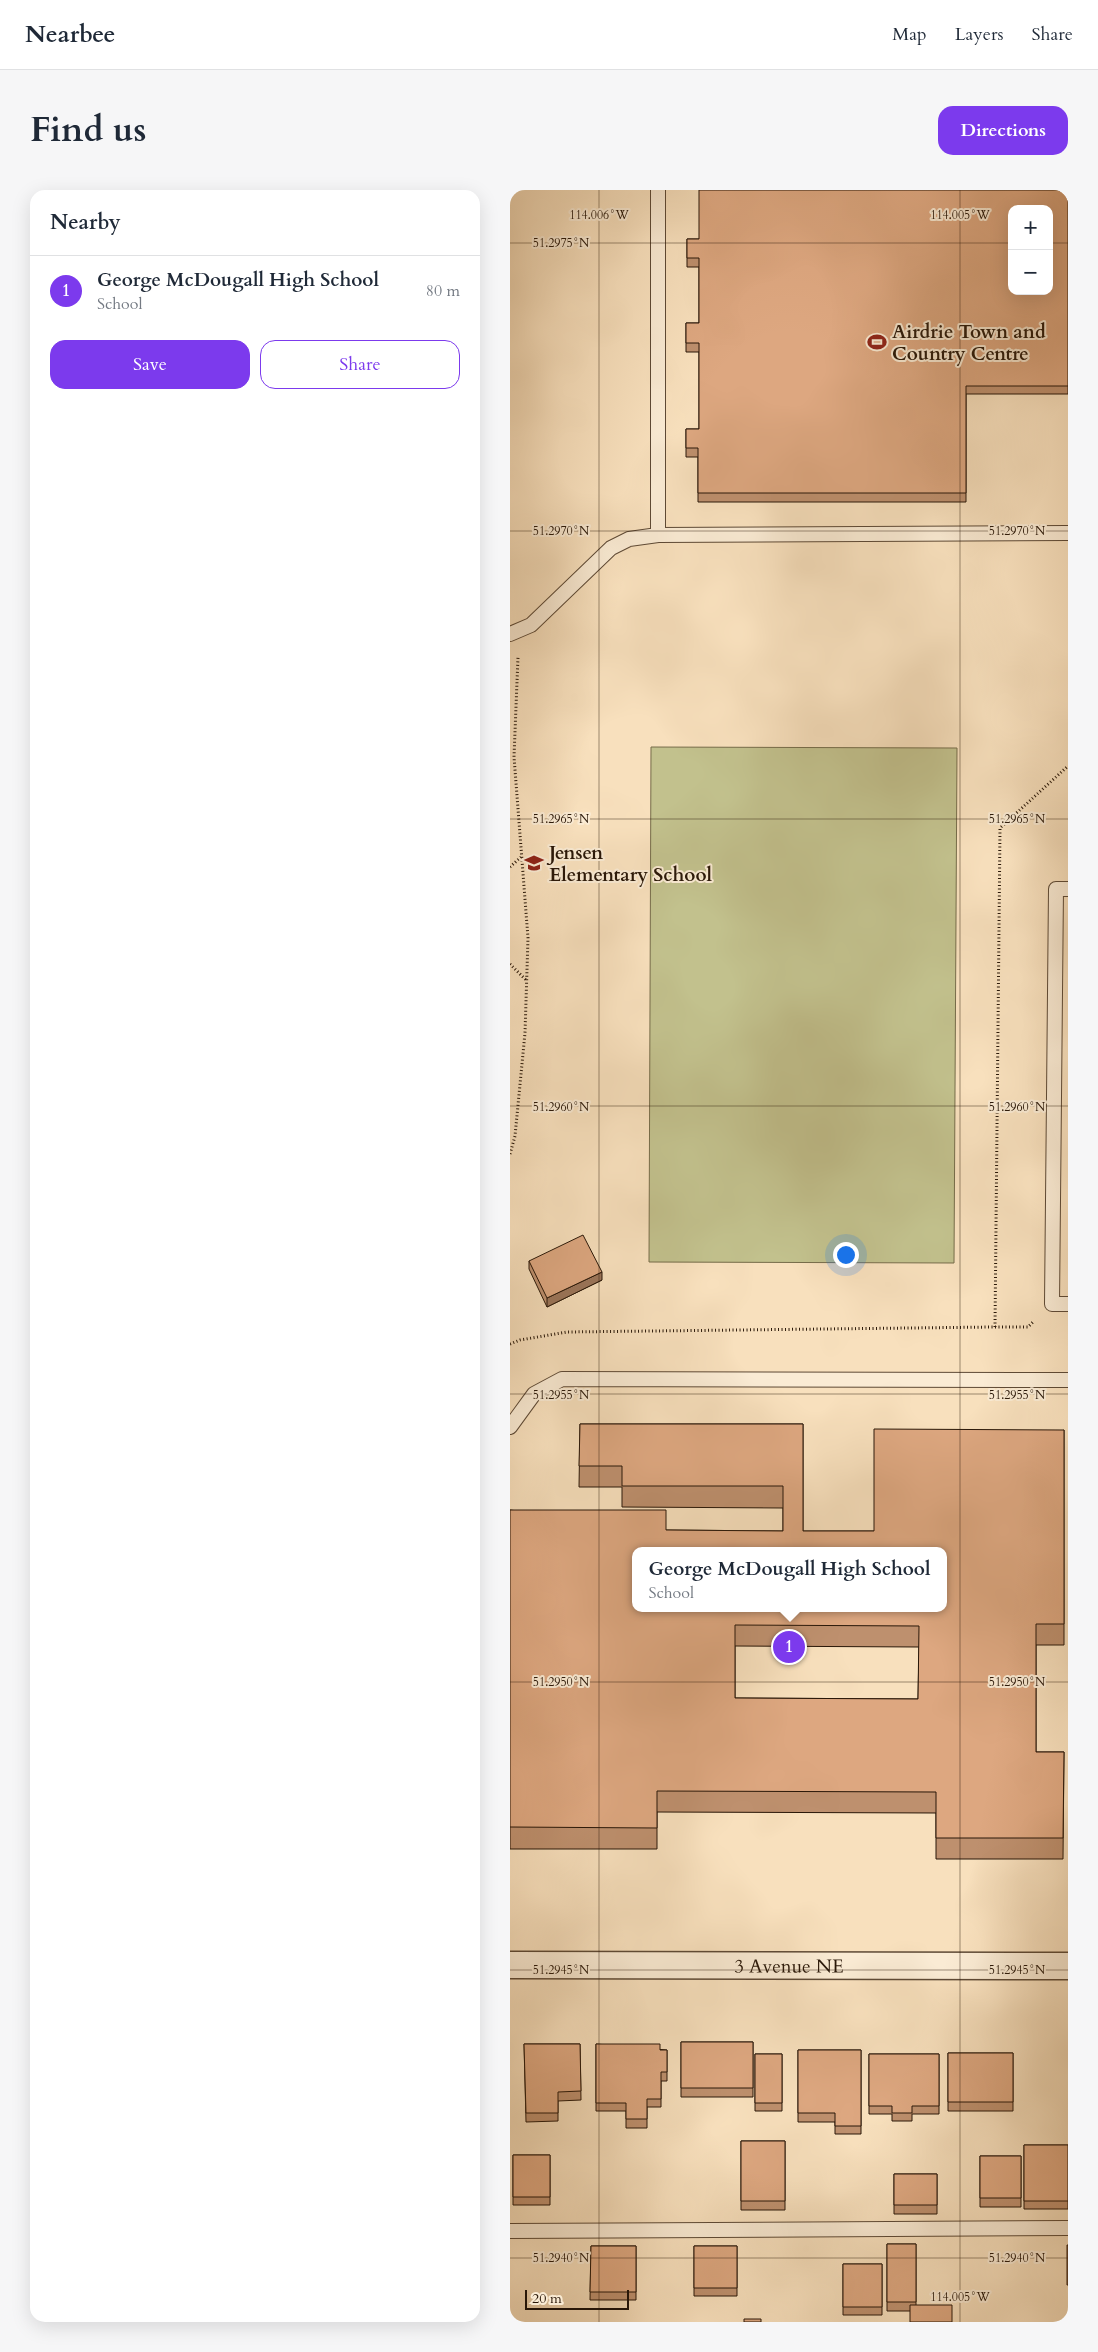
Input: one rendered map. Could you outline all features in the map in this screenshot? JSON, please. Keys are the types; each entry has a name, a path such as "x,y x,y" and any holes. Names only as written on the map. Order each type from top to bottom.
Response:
{"street":[{"name":"3 Avenue NE","path":"510,1965 1068,1966"}],"lane":[{"path":"658,190 658,535"},
{"path":"514,633 531,625 611,548 629,539 658,535 1068,533"},
{"path":"1068,889 1056,889 1052,1304 1068,1304"},
{"path":"510,1427 534,1394 562,1379 1068,1380"},
{"path":"510,2230 1068,2228"}],"path":[{"path":"510,1154 515,1136 524,1042 528,938 514,757 514,633"},
{"path":"995,1327 1000,828 1068,766"},
{"path":"510,867 521,856"},
{"path":"510,964 527,980"},
{"path":"510,1344 520,1340 567,1332 1028,1327 1052,1304"}],"shaded area":[{"path":"651,747 957,748 954,1263 649,1262"}],"building":[{"name":"Airdrie Town and Country Centre","path":"699,190 1068,190 1068,386 966,386 966,493 698,493 698,448 686,448 686,429 699,429 699,343 686,343 686,323 699,323 699,258 687,258 687,239 699,239"},
{"path":"583,1235 602,1272 547,1298 529,1261"},
{"path":"580,1424 803,1424 803,1531 874,1531 874,1429 1064,1430 1064,1624 1036,1624 1036,1752 1064,1752 1063,1838 936,1838 936,1792 657,1791 657,1828 510,1827 510,1510 666,1510 666,1530 783,1531 783,1486 622,1486 622,1466 579,1466","holes":["735,1625 919,1626 918,1699 735,1698"]},
{"path":"681,2042 753,2042 753,2088 681,2088"},
{"path":"524,2044 580,2044 581,2091 558,2092 558,2113 526,2113"},
{"path":"596,2044 660,2044 660,2050 667,2050 667,2072 661,2072 661,2099 647,2099 647,2119 626,2119 626,2103 596,2103"},
{"path":"798,2050 861,2050 861,2126 835,2126 835,2113 798,2113"},
{"path":"948,2053 1013,2053 1013,2102 948,2102"},
{"path":"755,2054 782,2054 782,2103 755,2103"},
{"path":"869,2054 939,2054 939,2106 912,2106 912,2113 892,2113 892,2106 869,2106"},
{"path":"741,2141 785,2141 785,2201 741,2201"},
{"path":"1024,2145 1068,2145 1068,2201 1024,2201"},
{"path":"513,2155 550,2155 550,2197 513,2197"},
{"path":"980,2156 1021,2156 1021,2198 980,2198"},
{"path":"894,2174 937,2174 937,2205 894,2205"},
{"path":"887,2244 916,2244 916,2302 887,2302"},
{"path":"1068,2245 1068,2285 1067,2285"},
{"path":"591,2246 636,2246 636,2292 590,2292"},
{"path":"694,2246 737,2246 737,2288 694,2288"},
{"path":"843,2264 882,2264 882,2307 843,2307"},
{"path":"910,2305 952,2305 952,2322 910,2322"},
{"path":"744,2319 761,2319 761,2322 744,2322"}],"place":[{"name":"Airdrie Town and Country Centre","path":"877,342"},
{"name":"Jensen Elementary School","path":"534,863"},
{"name":"George McDougall High School","path":"789,1647"}]}
